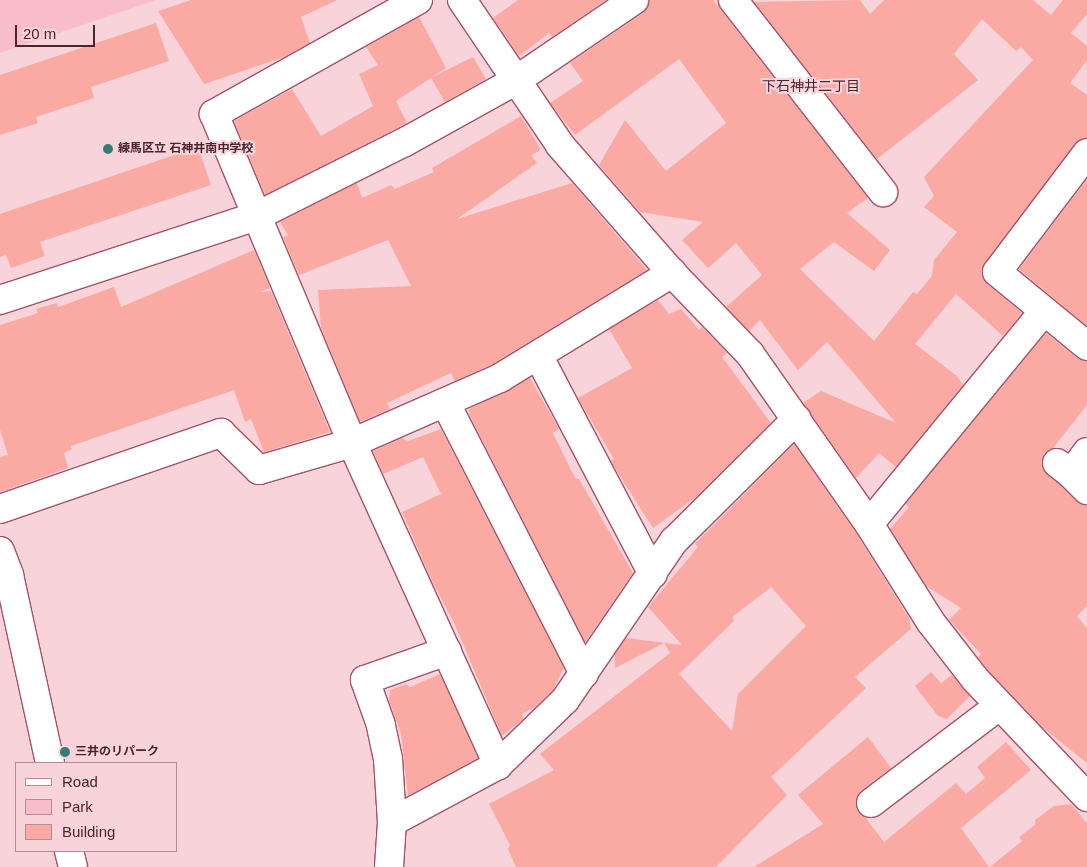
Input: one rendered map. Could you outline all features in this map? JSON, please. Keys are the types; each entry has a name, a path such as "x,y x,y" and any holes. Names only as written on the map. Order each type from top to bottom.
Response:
{"street":[{"path":"418,0 214,114 352,443 498,764"},
{"path":"462,0 515,82 560,145 672,273 750,354 869,524 930,621 999,706 1087,797"},
{"path":"0,300 257,216 404,142 515,82 634,0"},
{"path":"733,0 883,192"},
{"path":"1087,153 997,272 1043,312 1087,346"},
{"path":"0,510 221,434 259,470 352,443 446,404 538,357 672,273"},
{"path":"869,524 1043,312"},
{"path":"538,357 653,574"},
{"path":"446,404 584,674"},
{"path":"392,822 498,764 565,700 674,541 797,419"},
{"path":"1072,476 1087,452"},
{"path":"0,551 11,584 50,762"},
{"path":"389,867 392,822 388,759 381,725 365,680 448,651"},
{"path":"872,803 999,706"},
{"path":"69,852 73,867"}],"green space":[{"path":"0,0 156,0 0,53"}],"building":[{"path":"191,0 337,0 301,17 310,43 284,57 204,84 158,11"},
{"path":"518,0 606,0 552,37 549,33 519,56 493,18"},
{"path":"649,0 713,0 868,198 847,213 890,250 874,271 834,242 800,269 874,341 913,292 917,294 932,276 934,260 957,232 924,207 934,196 924,177 1033,60 1021,47 1016,51 982,19 954,54 978,80 877,159 754,2 860,0 870,14 884,0 1033,0 1051,15 1063,0 1087,0 1087,14 1071,33 1087,46 1087,60 1070,83 1087,95 1087,138 1075,144 982,269 987,284 1022,313 1003,336 956,294 915,344 957,376 963,385 896,467 879,453 856,478 803,403 821,391 896,423 827,342 798,370 760,320 749,331 726,307 762,275 736,243 708,268 682,240 703,222 640,212 599,165 625,120 666,171 726,123 679,59 575,135 550,103 583,81 570,63 643,13"},
{"path":"419,17 446,68 432,77 473,57 486,79 445,102 431,78 396,101 407,123 265,195 234,121 292,89 321,136 373,106 359,74 378,65 366,47"},
{"path":"156,23 169,61 91,87 94,98 36,117 38,123 0,135 0,75"},
{"path":"521,116 541,150 531,155 537,163 457,219 572,183 647,270 493,364 455,381 451,373 387,403 390,409 360,422 321,328 318,290 411,286 388,240 299,275 283,237 288,235 280,222 357,183 362,198 391,185 395,189 434,172 432,168"},
{"path":"198,147 211,185 40,242 45,256 11,268 6,255 0,257 0,214"},
{"path":"1087,179 1087,326 1019,269"},
{"path":"254,250 270,288 260,292 271,291 330,432 264,452 251,419 245,422 234,390 71,446 72,449 64,453 68,468 0,492 0,457 8,455 0,430 0,325 38,313 36,309 57,303 58,307 114,287 121,307"},
{"path":"658,300 669,314 681,309 699,330 702,327 727,353 722,357 771,423 696,497 653,528 611,461 614,459 578,398 632,368 609,329"},
{"path":"1046,333 1077,358 1087,361 1087,405 1053,448 1044,454 1042,467 1076,501 1087,505 1087,606 1077,616 1087,628 1087,763 1042,727 987,669 978,657 981,654 949,620 961,608 926,586 890,529 909,507 905,504"},
{"path":"530,378 559,429 553,433 575,478 579,479 633,573 585,643 470,416 469,409"},
{"path":"441,429 564,668 553,690 535,707 522,714 523,719 502,736 455,625 431,579 402,512 441,494 423,457 383,474 373,451 402,438 408,441"},
{"path":"794,444 856,533 909,618 911,629 855,677 866,688 771,777 787,795 716,867 516,867 508,849 510,845 489,804 554,770 540,754 670,653 664,643 615,668 615,654 626,638 682,645 648,607 698,547 695,544","holes":["771,587 806,626 738,694 732,731 679,674 734,621 732,617"]},
{"path":"931,672 941,683 952,675 970,696 947,719 938,716 915,686"},
{"path":"440,674 478,758 408,796 401,734 389,700 390,690 406,684 410,687"},
{"path":"868,737 891,768 861,791 856,805 884,842 956,783 966,794 985,778 977,767 1006,742 1031,770 961,828 989,867 754,867 823,824 798,795"},
{"path":"1071,804 1087,823 1087,867 990,867 1022,841 1019,837 1035,825 1035,820 1054,806"}],"place":[{"name":"練馬区立 石神井南中学校","path":"108,149"},
{"name":"三井のリパーク","path":"65,752"}],"district":[{"name":"下石神井二丁目","path":"811,86"}]}
